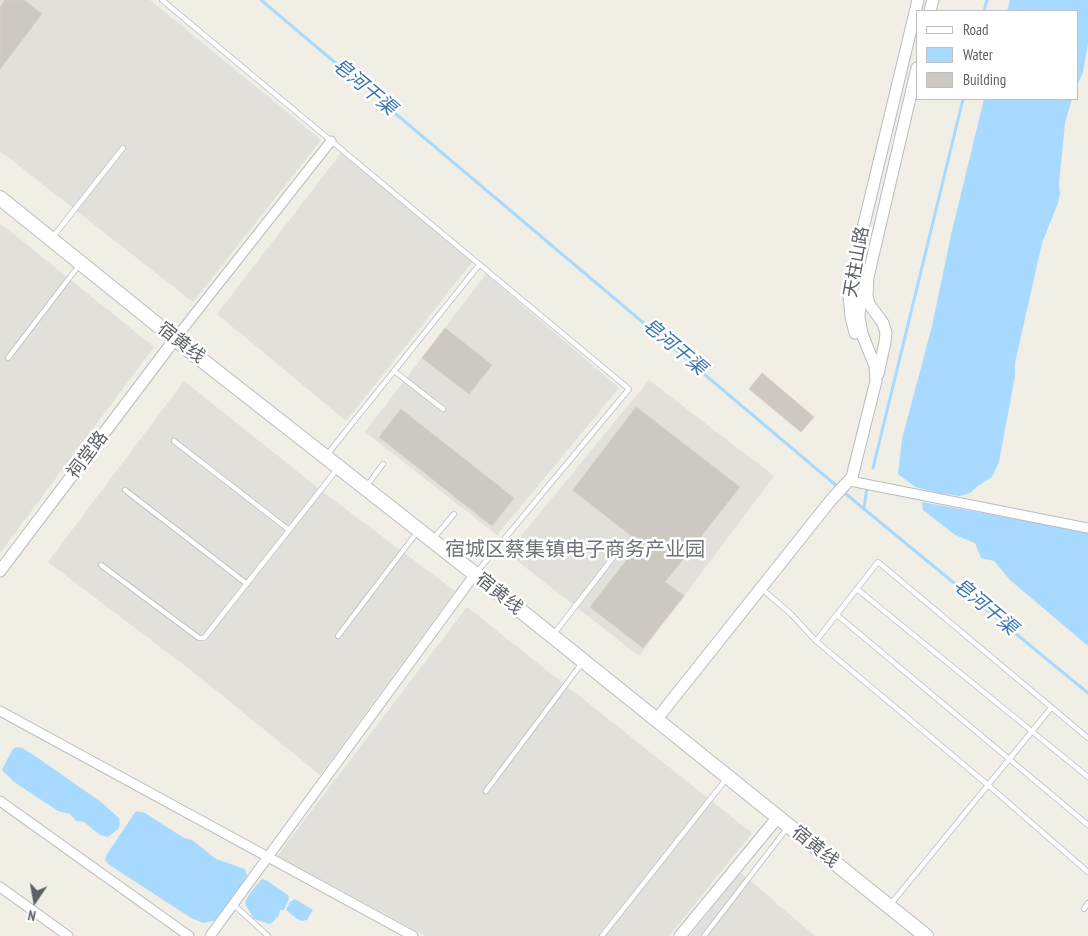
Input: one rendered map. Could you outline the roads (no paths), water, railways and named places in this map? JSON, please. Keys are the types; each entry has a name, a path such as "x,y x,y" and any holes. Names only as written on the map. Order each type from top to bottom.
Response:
{"main road":[{"name":"宿黄线","path":"0,198 175,339 475,574 926,936"}],"street":[{"name":"天柱山路","path":"876,381 857,339 851,317 849,295 856,258 918,0"},
{"name":"天柱山路","path":"876,381 886,333 883,323 869,304 868,277 916,72"},
{"path":"175,339 331,141"},
{"path":"656,720 830,500 848,482 853,473 876,381 875,366 862,334 859,317 860,303 868,277"},
{"name":"祠堂路","path":"0,570 175,339"},
{"path":"848,482 1088,528"},
{"path":"210,936 475,574"},
{"path":"0,711 413,936"},
{"path":"0,801 189,936"},
{"path":"680,936 783,821"},
{"path":"0,887 68,936"}],"lane":[{"path":"162,0 629,389 475,574"},
{"path":"51,239 123,148"},
{"path":"8,358 81,263"},
{"path":"326,457 479,265"},
{"path":"394,371 443,409"},
{"path":"174,441 289,530"},
{"path":"365,488 384,464"},
{"path":"101,565 199,638 204,638 338,467"},
{"path":"125,490 247,584"},
{"path":"432,540 454,514"},
{"path":"338,636 418,530"},
{"path":"552,636 622,546"},
{"path":"816,641 878,562 1088,738"},
{"path":"761,588 791,614 816,641 988,785 1088,872"},
{"path":"857,589 1088,777"},
{"path":"837,614 1088,825"},
{"path":"486,791 583,662"},
{"path":"889,906 1051,708"},
{"path":"602,936 727,777"},
{"path":"704,936 783,821"},
{"path":"1084,909 1088,903"},
{"path":"233,904 268,936"}],"water":[{"path":"1010,0 1088,0 1088,44 1083,72 1078,84 1078,10 1007,10"},
{"path":"984,100 1072,100 1065,123 1058,203 1042,243 1015,363 1015,376 999,462 992,477 970,493 960,496 915,487 898,474 902,439 932,326 951,235"},
{"path":"922,502 1088,532 1088,646 1010,580 994,561 981,558 975,543 955,535 923,510"},
{"path":"16,747 22,748 35,756 101,802 119,818 120,824 118,829 108,837 100,835 84,822 76,821 70,814 58,811 14,782 2,770 12,750"},
{"path":"136,811 145,813 184,838 192,840 216,859 245,869 246,879 217,920 203,923 191,918 108,864 105,860 107,854"},
{"path":"262,879 288,895 289,899 284,910 280,910 279,915 269,924 254,919 245,904 250,893"},
{"path":"295,899 313,910 307,920 297,919 286,910 290,902"}],"waterway":[{"name":"皂河干渠","path":"261,0 864,509 1088,693"},
{"path":"984,10 987,0"},
{"path":"873,468 963,100"},
{"path":"864,508 867,488"}],"district":[{"name":"宿城区蔡集镇电子商务产业园","path":"575,550"}]}
